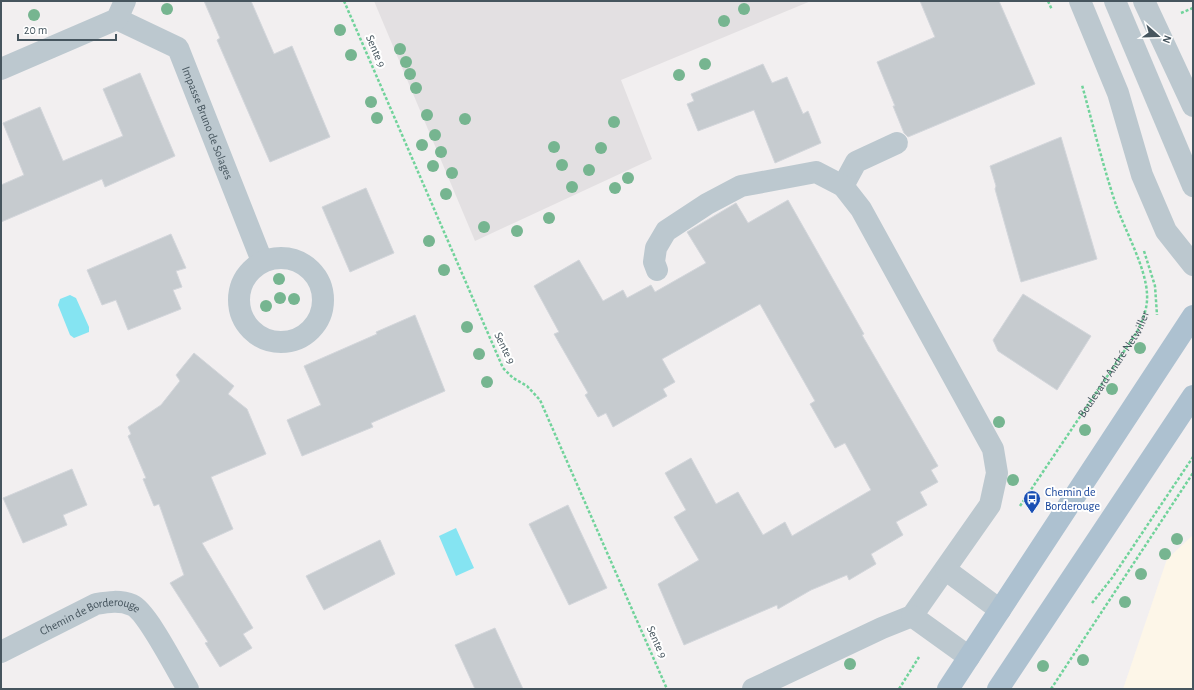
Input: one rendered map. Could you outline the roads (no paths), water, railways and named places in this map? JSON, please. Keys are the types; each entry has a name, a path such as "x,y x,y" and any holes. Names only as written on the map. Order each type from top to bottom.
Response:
{"main road":[{"path":"948,689 1193,316"},
{"path":"998,689 1193,396"}],"street":[{"path":"1080,1 1118,93 1142,175 1166,231 1193,265"},
{"path":"1115,1 1193,186"},
{"path":"1144,1 1193,106"},
{"path":"1,69 121,10"},
{"name":"Impasse Bruno de Solages","path":"121,10 178,48 262,261"},
{"path":"844,186 856,162 897,143"},
{"path":"657,270 654,262 656,248 666,231 706,204 741,186 816,172 844,186 860,209 993,449 997,474 990,505 946,570 912,616 882,628 753,689"},
{"path":"946,570 1000,610"},
{"name":"Chemin de Borderouge","path":"1,652 96,604 113,601 120,602 133,605 148,620 188,689"},
{"path":"912,616 969,658"}],"water":[{"path":"70,295 76,298 89,327 89,332 74,338 70,335 58,305 60,299"},
{"path":"456,528 474,568 456,576 439,536"}],"place":[{"name":"Chemin de Borderouge","path":"1032,514"}]}
